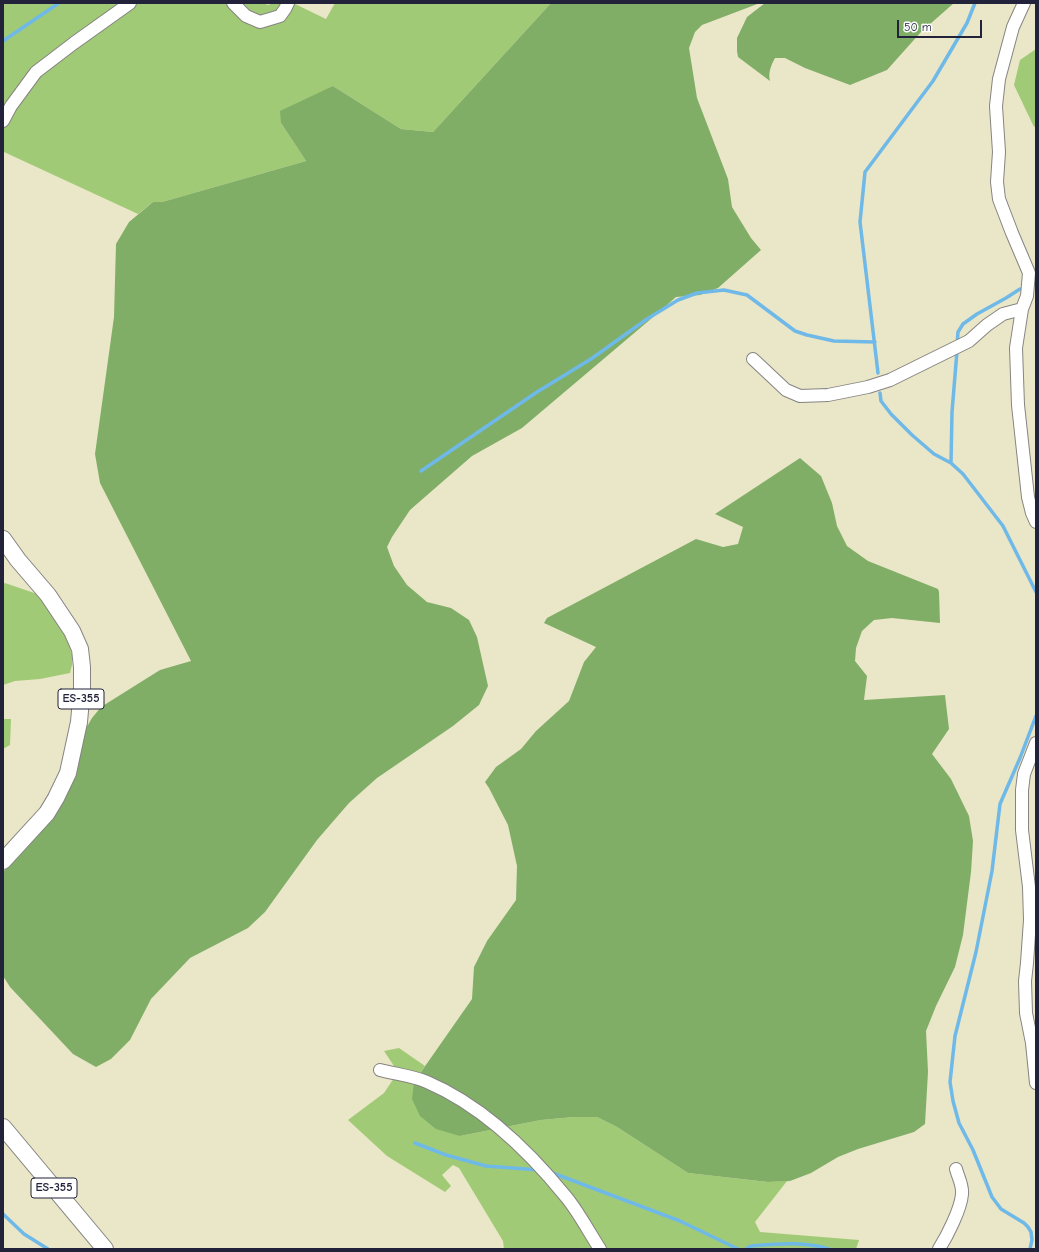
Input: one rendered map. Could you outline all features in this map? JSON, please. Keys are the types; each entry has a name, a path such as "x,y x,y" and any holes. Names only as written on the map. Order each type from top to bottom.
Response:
{"main road":[{"name":"ES-355","path":"3,539 18,560 48,595 72,631 80,649 82,688 79,722 68,773 47,813 3,861"},
{"name":"ES-355","path":"3,1127 105,1249"}],"street":[{"path":"3,121 11,106 36,72 80,38 130,3"},
{"path":"233,3 246,16 260,22 280,16 288,3"},
{"path":"1024,3 1013,27 999,79 996,106 999,152 997,182 999,199 1029,273 1027,296 1022,309 1016,348 1018,405 1028,497 1036,522"},
{"path":"753,359 786,390 800,396 828,396 890,380 969,341 1003,314 1022,309"},
{"path":"1036,743 1024,774 1022,790 1022,830 1029,887 1030,920 1025,980 1026,1013 1032,1043 1036,1083"},
{"path":"380,1070 426,1081 451,1094 483,1114 506,1132 532,1157 568,1199 600,1249"},
{"path":"939,1249 952,1225 962,1194 962,1186 956,1169"}],"green space":[{"path":"3,3 265,3 267,5 275,3 293,3 326,19 335,3 551,3 433,132 401,129 333,86 281,123 306,161 162,202 153,202 138,214 4,152 3,154"},
{"path":"551,3 760,3 702,25 695,32 689,48 697,98 728,179 732,207 751,238 761,250 718,288 700,295 676,297 522,428 472,456 410,510 387,547 394,566 407,585 427,602 451,608 469,620 477,637 488,686 479,705 453,726 377,778 349,803 317,840 265,912 248,928 190,958 151,999 130,1040 111,1059 96,1067 73,1054 10,987 3,976 3,872 61,802 81,728 88,725 101,707 160,670 191,661 100,483 95,454 114,317 116,244 129,222 153,202 162,202 306,161 281,123 280,111 333,86 401,129 433,132"},
{"path":"765,3 954,3 921,32 887,70 850,85 805,68 785,58 775,58 770,69 770,81 738,57 737,38 747,17"},
{"path":"1036,49 1036,125 1034,127 1014,85 1020,60"},
{"path":"800,458 821,476 832,503 837,526 847,546 868,561 938,589 939,592 940,623 892,618 874,620 862,631 856,648 855,661 867,676 864,700 945,695 949,729 932,754 951,779 969,816 973,841 971,872 963,935 955,967 936,1006 926,1031 928,1072 925,1124 914,1132 858,1149 838,1157 811,1173 790,1181 768,1182 688,1173 617,1127 597,1117 574,1117 541,1120 460,1136 436,1129 420,1116 412,1099 414,1082 472,999 474,967 487,941 516,900 517,866 508,825 485,782 496,767 521,749 536,731 569,701 584,662 596,647 544,623 547,618 696,539 723,547 738,544 743,527 715,514"},
{"path":"5,583 37,594 54,616 66,634 72,655 70,673 40,679 15,681 3,685 3,584"},
{"path":"3,719 11,719 10,745 3,749"},
{"path":"399,1048 425,1066 414,1081 460,1136 541,1120 574,1117 597,1117 617,1127 688,1173 768,1182 787,1181 755,1222 760,1232 859,1240 856,1249 504,1249 503,1241 459,1168 453,1165 442,1175 451,1186 445,1192 387,1156 348,1120 384,1093 398,1072 384,1051"}],"waterway":[{"path":"3,41 59,3"},
{"path":"878,373 860,222 865,172 933,81 967,23 975,3"},
{"path":"957,345 958,332 963,324 1020,289"},
{"path":"421,471 537,392 591,359 647,319 678,300 697,293 724,290 747,295 795,331 834,341 875,342"},
{"path":"951,463 952,412 957,351"},
{"path":"880,393 881,401 891,414 912,435 934,454 951,463 963,474 1003,526 1036,592"},
{"path":"1030,1249 1032,1240 1031,1232 1028,1227 1001,1209 992,1197 973,1150 959,1123 950,1082 955,1036 976,952 992,871 1000,804 1036,716"},
{"path":"415,1143 446,1155 486,1166 539,1170"},
{"path":"550,1172 680,1221 738,1249"},
{"path":"3,1214 24,1234 48,1249"},
{"path":"746,1249 751,1246 770,1244 800,1244 819,1246 829,1249"}]}
